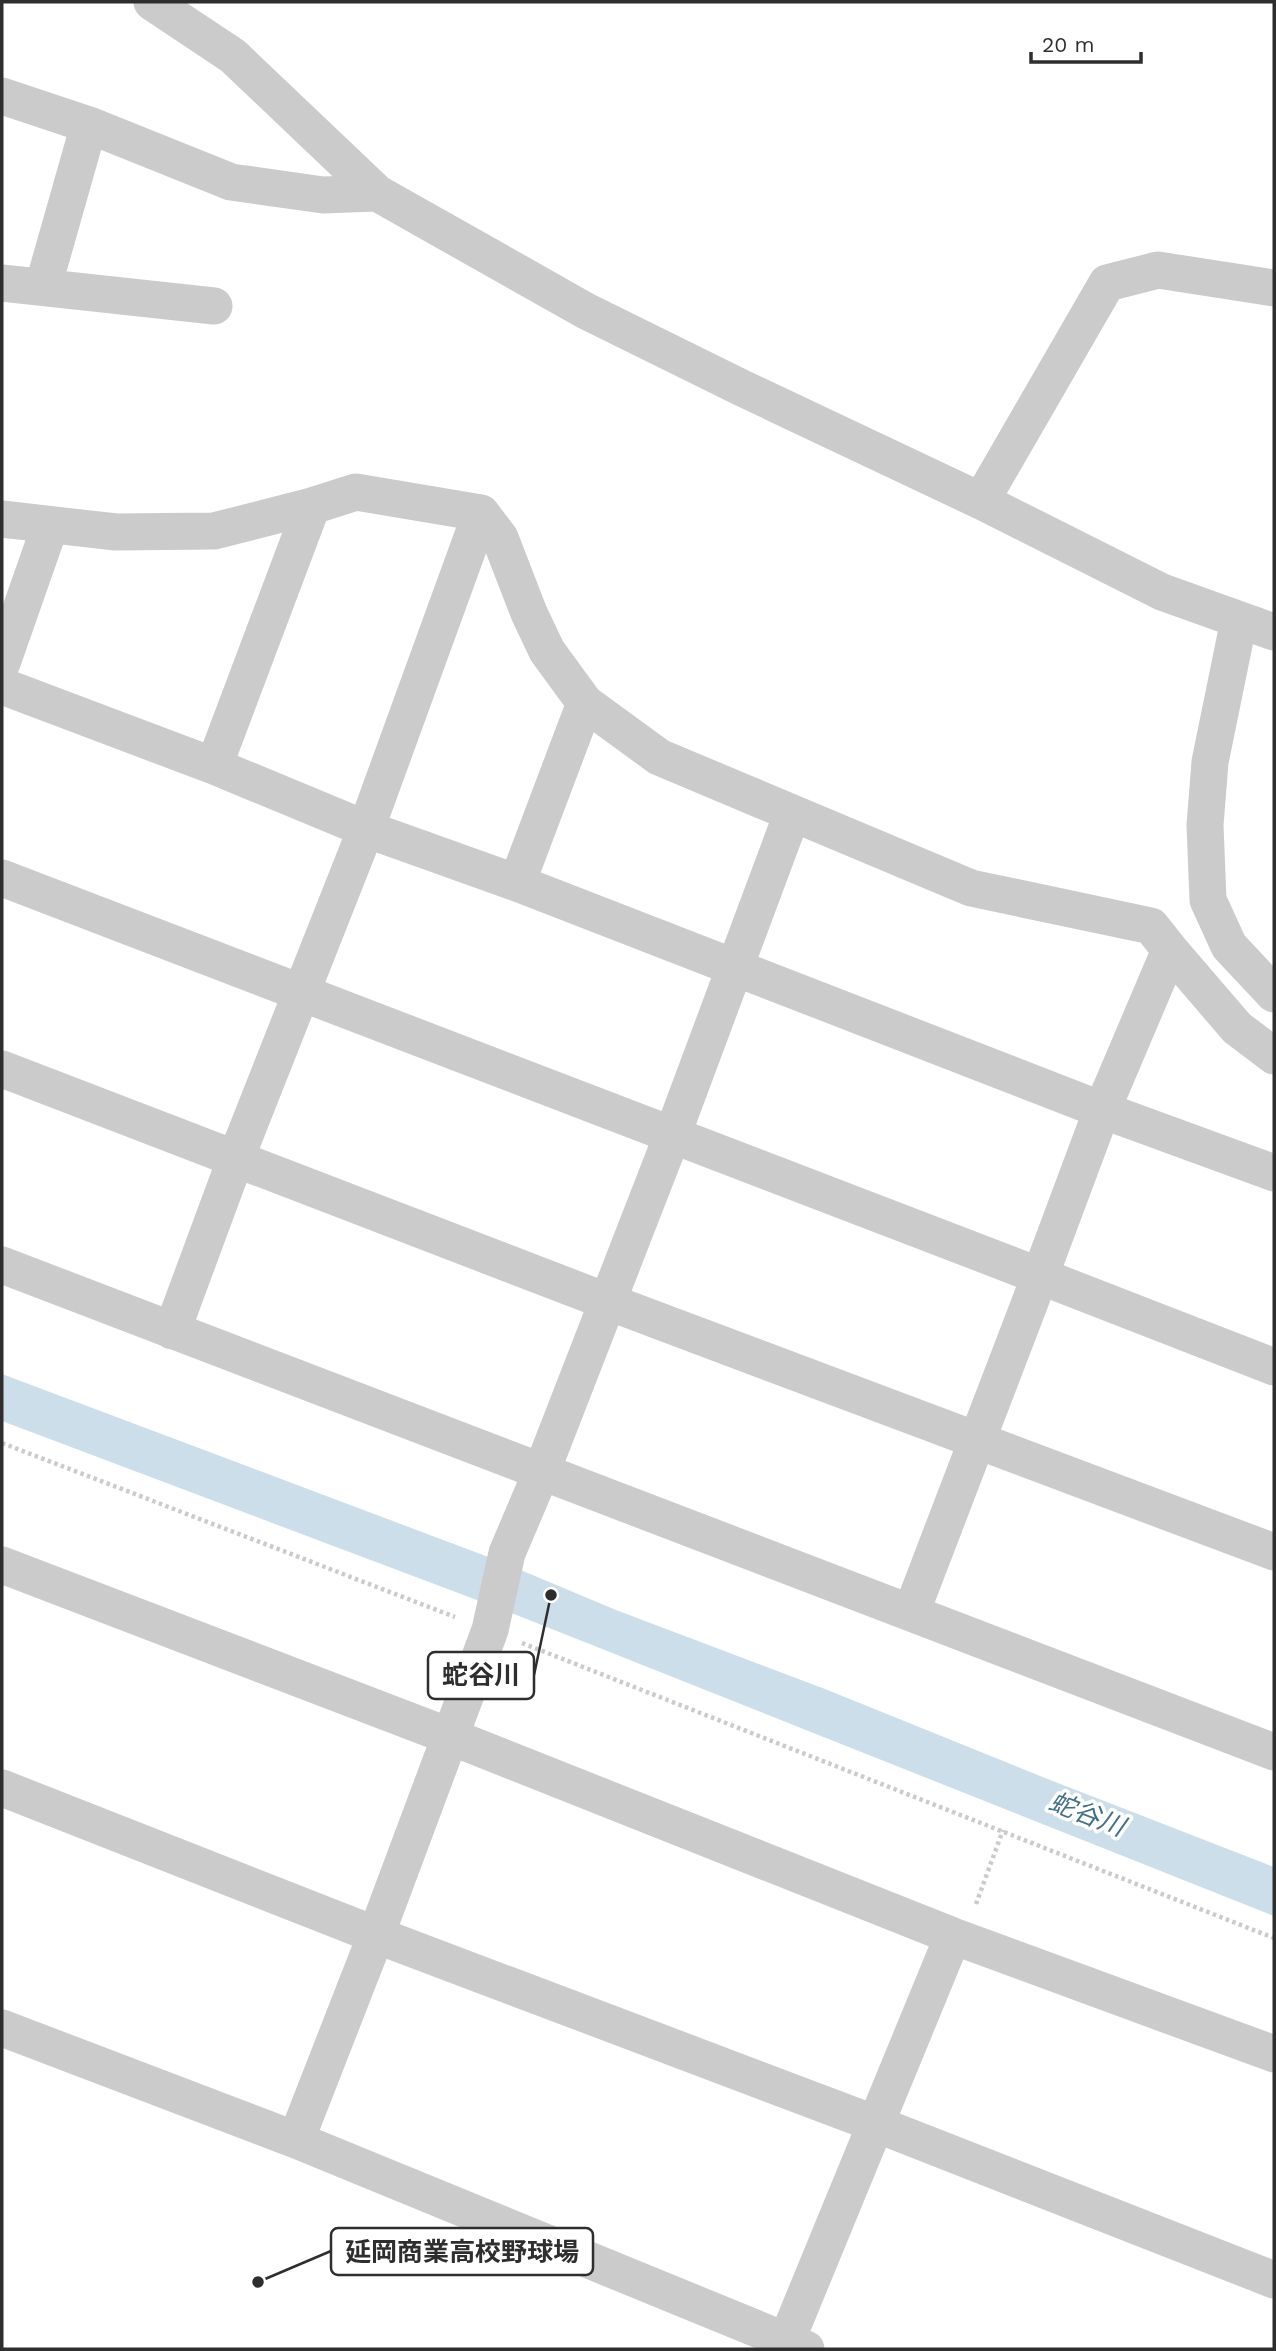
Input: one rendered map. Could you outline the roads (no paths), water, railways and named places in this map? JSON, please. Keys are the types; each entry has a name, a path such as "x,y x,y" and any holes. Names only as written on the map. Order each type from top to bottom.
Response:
{"street":[{"path":"152,2 233,57 377,193 586,311 981,501 1162,592 1274,632"},
{"path":"2,96 89,125 231,181 323,195 377,193"},
{"path":"43,287 89,125"},
{"path":"981,501 1107,283 1158,270 1274,288"},
{"path":"2,283 214,306"},
{"path":"2,519 116,532 214,531 356,492 481,513 500,538 547,651 585,703 659,757 971,888 1151,926 1237,1028 1274,1056"},
{"path":"214,766 312,506"},
{"path":"172,1331 236,1158 366,830 481,513"},
{"path":"2,663 50,526"},
{"path":"1239,620 1210,762 1205,825 1208,900 1229,946 1274,994"},
{"path":"2,686 214,766 366,830 517,883 1102,1110 1274,1173"},
{"path":"517,883 585,703"},
{"path":"296,2140 490,1630 507,1553 672,1136 792,814"},
{"path":"2,878 1274,1367"},
{"path":"911,1613 1102,1110 1170,950"},
{"path":"2,1069 606,1301 1274,1552"},
{"path":"2,1265 1274,1752"},
{"path":"2,1565 449,1736 958,1938 1274,2054"},
{"path":"2,1788 376,1935 876,2124 1274,2280"},
{"path":"2,2028 296,2140 796,2345 876,2124 958,1938"}],"water":[{"path":"2,1374 499,1561 616,1610 825,1689 1274,1867 1274,1916 519,1616 2,1421"}],"place":[{"name":"蛇谷川","path":"551,1595"},
{"name":"延岡商業高校野球場","path":"258,2282"}]}
